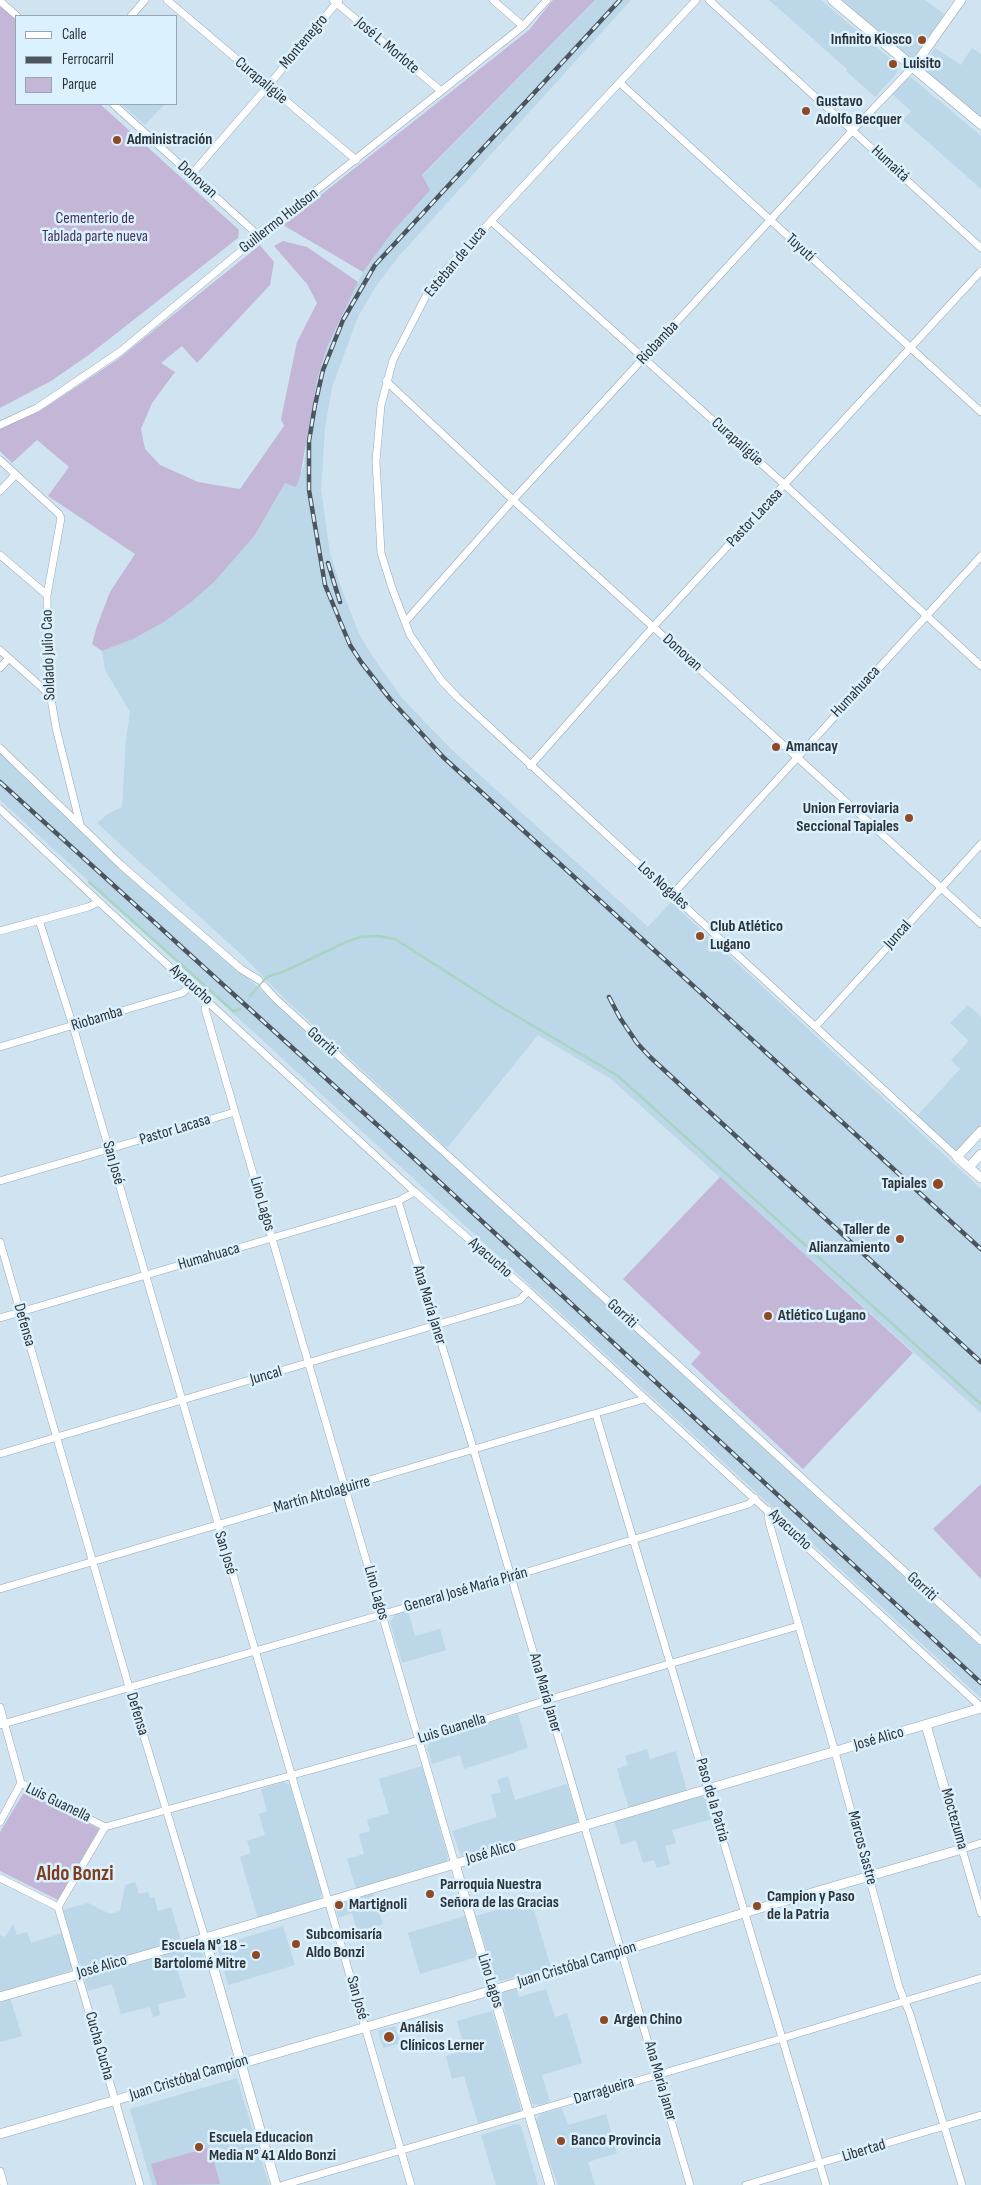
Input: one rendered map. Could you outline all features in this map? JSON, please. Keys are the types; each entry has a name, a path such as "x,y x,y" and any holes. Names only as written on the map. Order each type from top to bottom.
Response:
{"main road":[{"path":"833,0 981,124"}],"street":[{"path":"132,15 145,0"},
{"name":"Curapaligüe","path":"167,0 356,160"},
{"path":"493,0 523,26"},
{"name":"Guillermo Hudson","path":"0,425 37,408 121,351 259,236 523,26 547,0"},
{"name":"Esteban de Luca","path":"405,622 383,562 380,543 376,461 378,431 386,380 393,360 428,292 439,277 696,0"},
{"name":"Humaitá","path":"709,0 981,248"},
{"path":"914,66 961,0"},
{"path":"0,1 16,15"},
{"name":"Montenegro","path":"191,175 268,86 336,1"},
{"name":"José L. Morlote","path":"336,1 441,92"},
{"name":"Riobamba","path":"405,622 513,500 852,130 914,66"},
{"name":"Tuyutí","path":"620,83 981,412"},
{"name":"Donovan","path":"115,105 259,236"},
{"name":"Curapaligüe","path":"491,221 785,485 981,666"},
{"name":"Pastor Lacasa","path":"530,766 654,627 981,271"},
{"name":"Donovan","path":"386,380 513,500 981,924"},
{"path":"0,460 15,475 0,491"},
{"name":"Soldado Julio Cao","path":"15,475 59,514 61,523 47,595 49,694 80,824"},
{"path":"0,555 47,595"},
{"name":"Humahuaca","path":"672,895 981,556"},
{"name":"Los Nogales","path":"405,622 419,649 441,680 530,766 981,1178"},
{"path":"0,650 49,694"},
{"path":"0,668 9,658"},
{"path":"0,748 121,865 241,969 258,980"},
{"name":"Ayacucho","path":"0,809 99,902 755,1498 981,1707"},
{"name":"Juncal","path":"816,1026 981,844"},
{"path":"0,931 99,902"},
{"name":"San José","path":"39,920 73,1026 217,1526 292,1775 411,2185"},
{"name":"Riobamba","path":"0,1047 182,993 191,986"},
{"name":"Gorriti","path":"264,986 276,999 981,1641"},
{"name":"Lino Lagos","path":"207,1000 205,1009 550,2185"},
{"name":"Pastor Lacasa","path":"0,1181 235,1112"},
{"path":"957,1157 981,1131"},
{"path":"969,1167 981,1154"},
{"name":"Humahuaca","path":"0,1318 398,1201 416,1192"},
{"name":"Ana María Janer","path":"398,1201 474,1451 690,2185"},
{"name":"Defensa","path":"0,1242 276,2185"},
{"name":"Juncal","path":"0,1454 520,1300 528,1291"},
{"name":"Martín Altolaguirre","path":"0,1590 596,1415 644,1399"},
{"name":"Paso de la Patria","path":"596,1415 826,2185"},
{"name":"General José María Pirán","path":"2,1724 511,1577 749,1504 755,1498"},
{"name":"Marcos Sastre","path":"768,1510 769,1522 904,2000 910,2014 962,2185"},
{"name":"Luis Guanella","path":"0,1822 22,1783 105,1827 419,1740 798,1626"},
{"path":"0,1707 2,1724 22,1783"},
{"name":"José Alico","path":"0,1997 329,1902 981,1707"},
{"name":"Moctezuma","path":"926,1725 981,1913"},
{"name":"Luis Guanella","path":"58,1907 105,1827"},
{"name":"Juan Cristóbal Campion","path":"0,2134 241,2062 366,2028 981,1843"},
{"path":"0,1878 58,1907"},
{"name":"Cucha Cucha","path":"58,1907 140,2185"},
{"name":"Darragueira","path":"283,2185 529,2114 981,1978"},
{"name":"Libertad","path":"746,2185 981,2116"},
{"path":"0,2171 4,2185"}],"shaded area":[{"path":"595,0 631,0 399,256 376,286 358,317 332,387 325,428 321,490 330,553 359,634 373,657 402,698 451,749 648,927 671,902 981,1189 981,1413 611,1079 538,1035 447,1148 284,998 243,956 97,823 108,814 122,807 126,740 130,712 105,670 102,651 133,639 164,622 190,603 255,535 285,483 296,486 304,465 309,415 327,347 363,272 394,230 422,176"},
{"path":"769,0 821,0 894,62 898,69 896,74 875,97 846,71 847,69"},
{"path":"837,0 925,0 947,16 913,61"},
{"path":"935,48 961,65 972,48 981,54 981,121 922,70"},
{"path":"907,77 912,78 981,136 981,189 903,120 911,111 891,93"},
{"path":"122,105 164,105 145,125"},
{"path":"0,752 981,1647 981,1698 0,800"},
{"path":"968,1005 981,1017 981,1127 962,1148 955,1150 916,1117 960,1069 951,1060 969,1041 950,1023"},
{"path":"408,1611 415,1636 440,1629 446,1650 402,1663 390,1622 395,1615"},
{"path":"518,1714 528,1748 464,1769 460,1755 432,1764 427,1748 430,1740"},
{"path":"647,1749 650,1759 676,1751 687,1791 629,1809 617,1769 628,1765 625,1756"},
{"path":"422,1766 448,1857 447,1861 356,1889 347,1859 364,1854 359,1834 370,1831 367,1820 389,1813 379,1779"},
{"path":"508,1776 515,1800 567,1784 577,1822 574,1825 461,1856 452,1831 497,1817 491,1795 501,1792 497,1780"},
{"path":"283,1782 290,1785 322,1892 319,1900 258,1919 240,1857 251,1853 247,1841 265,1835 259,1814 267,1811 261,1789"},
{"path":"701,1796 706,1799 712,1819 672,1830 676,1843 665,1846 670,1864 657,1868 654,1860 643,1863 636,1840 621,1845 614,1820"},
{"path":"135,1882 139,1894 148,1892 150,1898 154,1897 158,1911 171,1907 181,1941 85,1968 81,1967 63,1910 88,1903 110,1914 120,1911 125,1885"},
{"path":"373,1892 383,1924 357,1932 352,1913 338,1918 335,1905 338,1902"},
{"path":"531,1900 551,1968 500,1981 495,1976 476,1916"},
{"path":"465,1916 477,1957 420,1974 408,1933"},
{"path":"13,1925 17,1935 27,1932 31,1943 62,1933 72,1967 70,1971 0,1993 0,1935 5,1937"},
{"name":"Escuela N° 18 - Bartolomé Mitre","path":"283,1926 295,1965 228,1985 217,1946"},
{"path":"198,1944 204,1957 176,1966 186,1997 158,2004 160,2015 153,2017 150,2007 121,2014 112,1984 88,1991 85,1982 86,1976"},
{"path":"516,1987 519,1997 546,1989 555,2017 567,2013 582,2063 542,2075 550,2102 539,2105 532,2104 501,1997 502,1991"},
{"path":"10,1998 22,2036 0,2042 0,2001"},
{"path":"492,2011 521,2109 520,2112 478,2124 464,2076 452,2079 446,2056 465,2050 457,2021"},
{"name":"Análisis Clínicos Lerner","path":"395,2026 401,2043 383,2048 378,2031"},
{"name":"Escuela Educacion Media N° 41 Aldo Bonzi","path":"237,2078 269,2185 152,2185 130,2109"},
{"path":"562,2108 568,2125 606,2114 617,2153 588,2162 595,2185 558,2185 535,2122 540,2114"},
{"path":"517,2124 521,2126 538,2185 496,2185 481,2135"}],"green space":[{"path":"553,0 595,0 422,175 430,190 394,230 363,272 283,225 529,30"},
{"name":"Cementerio de Tablada parte nueva","path":"0,5 15,19 15,105 101,105 239,230 238,238 90,354 51,381 0,408"},
{"path":"283,241 307,247 358,282 327,347 317,380 300,477 296,487 285,483 255,535 214,582 190,603 164,622 133,639 102,651 92,644 97,626 110,592 135,554 48,496 69,467 37,440 12,463 0,451 0,429 46,407 117,360 260,245 274,262 270,285 197,363 182,346 161,363 175,372 152,403 141,429 145,449 160,465 198,482 240,489 284,426 281,419 297,342 317,303 307,284 274,246"},
{"name":"Atlético Lugano","path":"720,1177 913,1353 803,1469 691,1364 701,1353 623,1279"},
{"path":"981,1484 981,1579 933,1529"},
{"path":"26,1789 99,1829 58,1900 0,1871 0,1832"},
{"path":"210,2147 220,2184 157,2185 151,2164"}],"waterway":[{"path":"89,882 233,1011 240,1009"},
{"path":"250,996 267,977 283,972 346,942 360,937 378,936 395,939 498,1005 618,1076 981,1404"}],"railway":[{"path":"620,0 375,265 343,320 323,370 309,441 309,490 325,585 350,645 361,662 390,699 443,757 981,1249"},
{"path":"328,563 340,602"},
{"path":"0,782 418,1162 981,1683"},
{"path":"609,997 620,1018 637,1043 650,1057 981,1362"}],"place":[{"name":"Infinito Kiosco","path":"922,40"},
{"name":"Luisito","path":"893,64"},
{"name":"Gustavo Adolfo Becquer","path":"806,111"},
{"name":"Administración","path":"117,140"},
{"name":"Amancay","path":"776,747"},
{"name":"Union Ferroviaria Seccional Tapiales","path":"909,818"},
{"name":"Club Atlético Lugano","path":"700,936"},
{"name":"Tapiales","path":"938,1184"},
{"name":"Taller de Alianzamiento","path":"900,1239"},
{"name":"Atlético Lugano","path":"768,1316"},
{"name":"Parroquia Nuestra Señora de las Gracias","path":"430,1894"},
{"name":"Martignoli","path":"339,1905"},
{"name":"Campion y Paso de la Patria","path":"757,1906"},
{"name":"Subcomisaría Aldo Bonzi","path":"296,1944"},
{"name":"Escuela N° 18 - Bartolomé Mitre","path":"256,1955"},
{"name":"Argen Chino","path":"604,2020"},
{"name":"Análisis Clínicos Lerner","path":"389,2037"},
{"name":"Banco Provincia","path":"561,2141"},
{"name":"Escuela Educacion Media N° 41 Aldo Bonzi","path":"199,2147"}],"district":[{"name":"Aldo Bonzi","path":"75,1875"}]}
